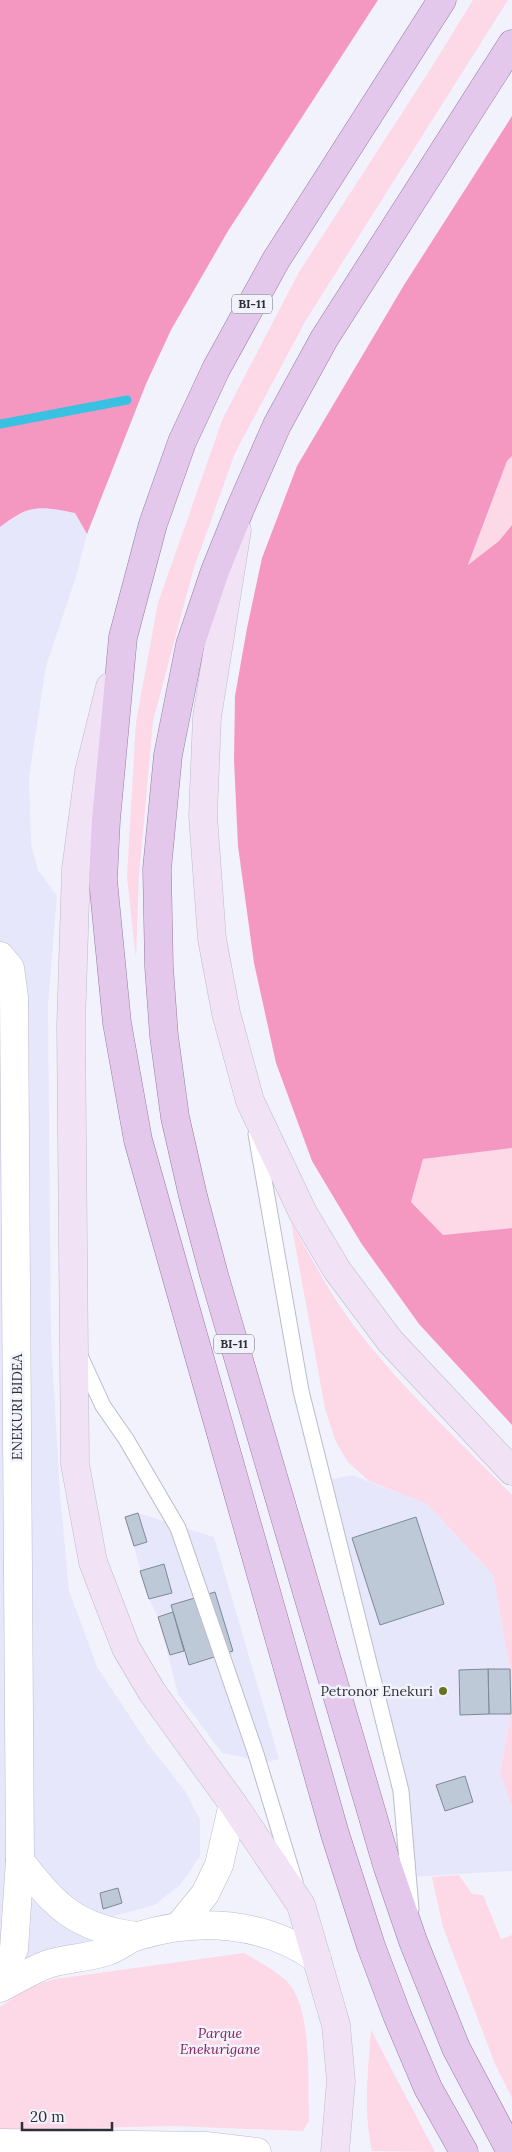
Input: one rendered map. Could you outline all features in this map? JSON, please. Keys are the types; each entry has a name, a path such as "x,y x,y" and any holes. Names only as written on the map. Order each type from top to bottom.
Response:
{"main road":[{"name":"BI-11","path":"442,0 276,260 216,369 182,442 153,524 123,638 106,820 103,880 117,1023 138,1140 347,1871 397,2015 428,2088 464,2152"},
{"name":"BI-11","path":"511,2152 456,2048 413,1941 384,1856 214,1275 175,1117 164,1036 158,967 157,869 168,755 190,645 215,570 240,508 277,425 324,338 512,44"}],"street":[{"path":"240,508 226,607 207,717 203,816 212,939 226,1013 250,1101 303,1213 337,1270 390,1342 512,1471"},
{"path":"123,638 89,772 76,869 71,1025 75,1464 93,1562 126,1648 152,1692 233,1804 301,1905 336,2025 341,2081 335,2152"},
{"name":"ENEKURI BIDEA","path":"0,956 10,968 14,997 20,1861 14,1949 0,1978"},
{"path":"179,1926 205,1894 219,1865 233,1804"},
{"path":"20,1861 48,1896 68,1914 88,1925 110,1933 136,1936"},
{"path":"0,1988 47,1964 108,1951 136,1936 179,1926 231,1925 259,1932 301,1948 317,1959"},
{"path":"0,2143 206,2146 257,2152"}],"lane":[{"path":"250,1101 301,1391 401,1791 410,1877 413,1941"},
{"path":"73,1340 102,1406 126,1439 178,1528 256,1754 301,1905"}],"shaded area":[{"path":"0,0 378,0 228,231 171,330 146,384 87,534 75,513 43,508 19,514 0,527"},
{"path":"512,116 512,456 507,461 468,565 499,541 512,525 512,1148 423,1159 411,1202 443,1235 512,1228 512,1425 419,1324 361,1243 312,1161 276,1063 254,963 238,846 234,760 235,696 262,558 297,466 404,285"},
{"path":"43,507 75,513 87,534 75,580 46,666 29,777 31,845 38,870 57,896 48,1005 51,1337 60,1494 69,1591 97,1667 148,1744 185,1791 200,1820 200,1856 180,1885 154,1905 114,1916 94,1943 0,1969 0,527 18,513"},
{"name":"Petronor Enekuri","path":"352,1475 427,1504 493,1575 510,1669 511,1714 500,1771 512,1808 512,1871 410,1877 401,1791 324,1481"},
{"path":"138,1513 214,1537 279,1759 268,1762 222,1753 178,1694 158,1617 149,1599 125,1517"}],"green space":[{"path":"473,0 508,0 306,320 235,453 193,571 153,721 139,876 136,959 127,877 136,722 158,603 223,418 299,272"},
{"path":"512,456 512,525 499,541 468,566 507,461"},
{"path":"512,1148 512,1228 443,1235 411,1202 423,1159"},
{"path":"291,1222 334,1297 373,1350 418,1400 512,1495 512,1808 500,1772 511,1714 510,1669 493,1575 427,1504 369,1481 348,1462 336,1442 325,1408"},
{"path":"459,1875 472,1894 483,1895 501,1939 512,1935 512,2098 495,2064 443,1927 432,1877"},
{"name":"Parque Enekurigane","path":"244,1953 282,1977 291,1986 298,1999 303,2015 308,2051 309,2121 303,2131 173,2126 0,2130 0,2007 28,1987 55,1979"},
{"path":"371,2030 435,2152 372,2151 367,2106"}],"building":[{"path":"138,1513 147,1542 134,1546 125,1517"},
{"path":"416,1517 444,1604 380,1625 352,1538"},
{"path":"164,1564 172,1593 149,1599 140,1571"},
{"path":"215,1592 233,1651 189,1665 171,1605"},
{"path":"173,1612 184,1651 170,1655 158,1617"},
{"path":"488,1669 510,1669 511,1714 489,1714"},
{"path":"488,1669 489,1714 460,1715 459,1670"},
{"path":"465,1776 473,1802 445,1811 436,1785"},
{"path":"118,1888 122,1903 103,1909 100,1893"}],"waterway":[{"path":"0,424 127,400"}],"place":[{"name":"Petronor Enekuri","path":"443,1691"}]}
